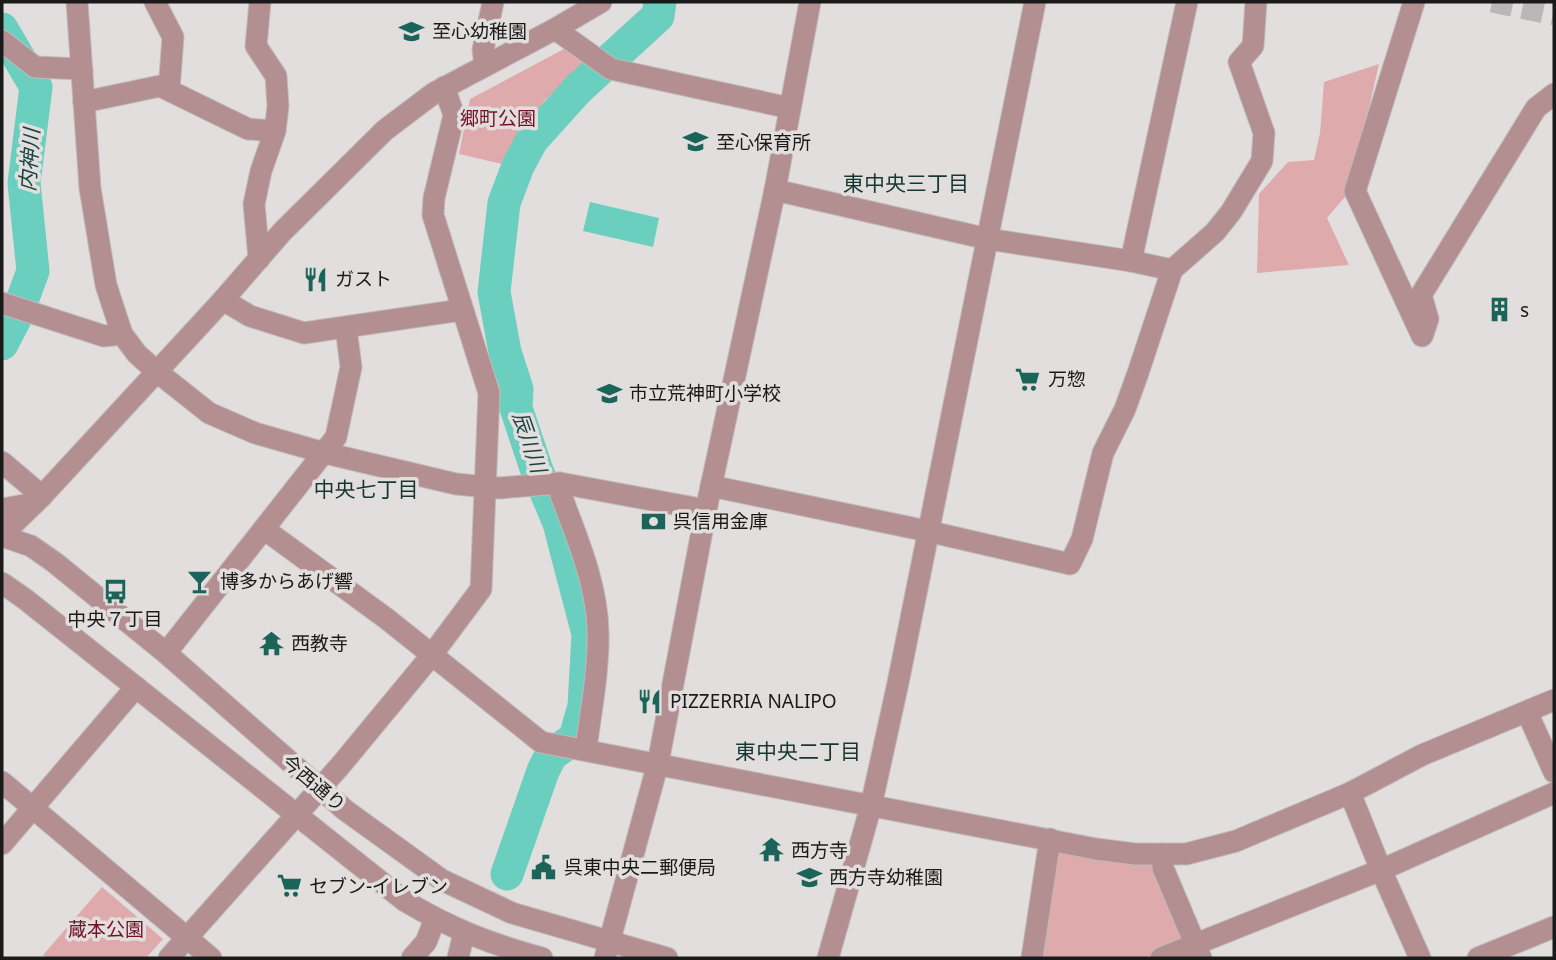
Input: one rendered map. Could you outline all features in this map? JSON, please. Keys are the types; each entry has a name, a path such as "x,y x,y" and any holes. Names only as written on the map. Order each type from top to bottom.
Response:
{"street":[{"path":"78,2 90,188 104,273 122,334 137,354 156,371 209,413 255,433 326,453 456,484 499,488 548,483 706,510"},
{"path":"155,2 173,37 169,90"},
{"path":"259,259 254,204 261,171 275,131 278,106 276,76 256,46 260,2"},
{"path":"485,66 483,50 493,2"},
{"path":"2,536 299,215 385,130 444,87 555,29 573,9 601,2"},
{"path":"608,950 658,764 706,510 775,190 810,2"},
{"path":"828,958 871,806 898,682 1035,2"},
{"path":"1131,261 1187,2"},
{"path":"711,486 1070,564 1082,539 1103,453 1129,397 1172,270 1215,232 1231,212 1262,161 1264,133 1238,62 1253,46 1256,2"},
{"path":"1414,2 1355,191 1422,336 1428,319 1421,295 1535,108 1554,94"},
{"path":"555,29 605,65 790,108"},
{"path":"2,41 35,67 82,69"},
{"path":"84,102 160,86 248,129 275,131"},
{"path":"169,958 320,788 431,656 481,589 489,393 433,215 434,198 454,115 444,87"},
{"path":"775,190 988,239 1172,270"},
{"path":"223,300 250,316 304,333 461,310"},
{"path":"3,308 104,336 122,334"},
{"path":"166,653 336,438 351,367 346,328"},
{"path":"2,462 39,499"},
{"path":"548,483 561,495 593,590 598,630 596,671 586,749"},
{"path":"2,509 39,499"},
{"path":"264,528 387,619 541,742 1096,849 1135,854 1186,855 1236,841 1350,793 1422,755 1554,700"},
{"name":"今西通り","path":"2,536 31,546 54,562 166,653 345,810 442,880 512,913 608,950 667,958"},
{"name":"今西通り","path":"2,583 405,901 464,933 490,952 542,958"},
{"path":"2,844 136,688"},
{"path":"1527,712 1554,772"},
{"path":"2,782 211,958"},
{"path":"1350,793 1420,958"},
{"path":"1161,958 1198,951 1554,793"},
{"path":"1032,958 1050,839"},
{"path":"1162,854 1163,868 1198,951"},
{"path":"412,958 426,942 435,919"},
{"path":"1479,958 1554,927"},
{"path":"458,958 464,933"}],"green space":[{"name":"郷町公園","path":"564,49 585,64 545,100 502,164 459,154 470,99"},
{"path":"1379,64 1350,191 1327,218 1349,265 1257,273 1259,194 1288,162 1314,160 1320,133 1324,82"},
{"path":"1054,849 1156,865 1187,941 1145,958 1038,958"},
{"name":"蔵本公園","path":"102,887 163,939 146,958 47,958 43,955"}],"shaded area":[{"path":"590,202 659,218 653,247 583,231"}],"waterway":[{"name":"辰川川","path":"507,874 543,771 551,755 575,738 584,706 588,634 559,523 536,468 516,408 517,389 505,352 494,292 504,203 518,166 532,140 578,89 658,16 660,2"},
{"name":"内神川","path":"2,29 36,87 24,183 33,271 23,298"},
{"name":"内神川","path":"2,344 16,317"}],"tunnel":[{"path":"1492,2 1554,15"}],"place":[{"name":"至心幼稚園","path":"412,31"},
{"name":"至心保育所","path":"696,142"},
{"name":"ガスト","path":"315,279"},
{"name":"s","path":"1500,310"},
{"name":"万惣","path":"1028,379"},
{"name":"市立荒神町小学校","path":"609,393"},
{"name":"呉信用金庫","path":"653,521"},
{"name":"博多からあげ響","path":"200,581"},
{"name":"中央７丁目","path":"115,591"},
{"name":"西教寺","path":"271,643"},
{"name":"PIZZERRIA NALIPO","path":"650,701"},
{"name":"西方寺","path":"771,850"},
{"name":"呉東中央二郵便局","path":"544,867"},
{"name":"西方寺幼稚園","path":"809,877"},
{"name":"セブン-イレブン","path":"289,886"}],"district":[{"name":"東中央三丁目","path":"906,183"},
{"name":"中央七丁目","path":"366,489"},
{"name":"東中央二丁目","path":"798,751"}]}
